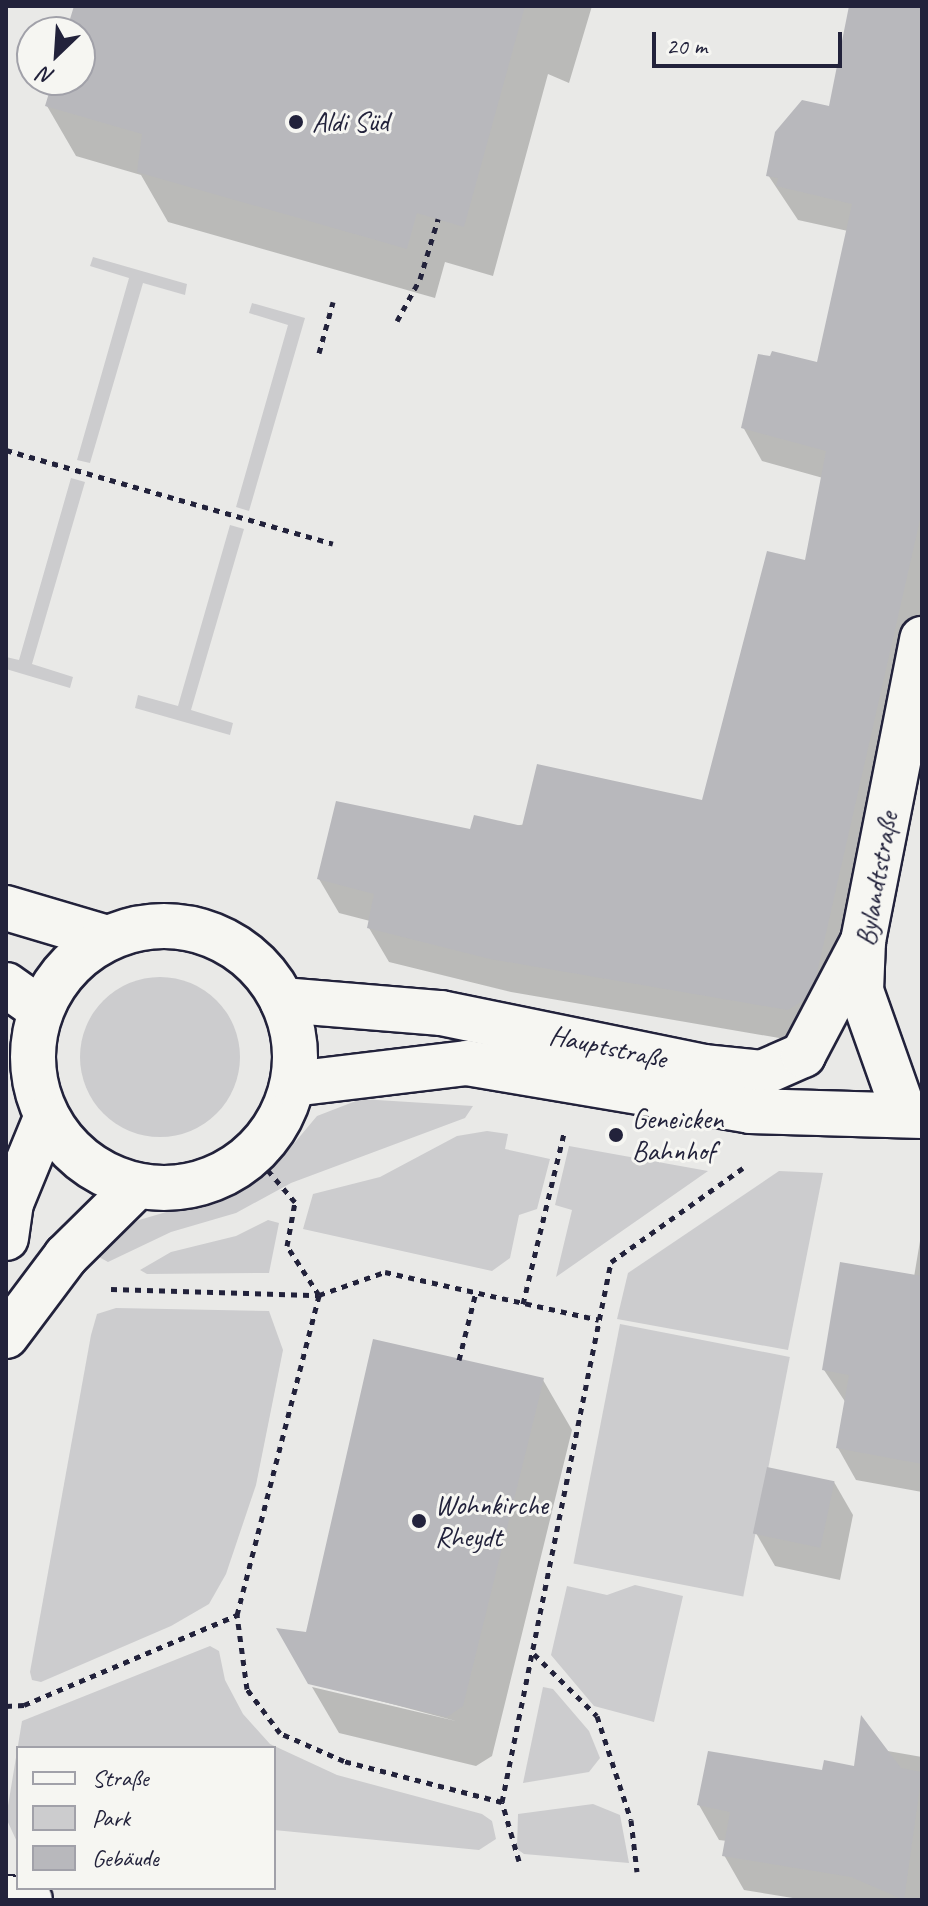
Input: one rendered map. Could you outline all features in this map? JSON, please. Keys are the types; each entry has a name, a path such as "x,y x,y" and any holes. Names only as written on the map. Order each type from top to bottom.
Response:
{"street":[{"name":"Bylandtstraße","path":"914,1115 861,991 863,941 922,639"},
{"path":"6,908 107,938"},
{"path":"149,926 192,929 233,945 261,969 282,1000 295,1044 293,1084 270,1135 254,1154 234,1170 186,1188 136,1187 88,1166 46,1118 31,1071 23,997 107,938 149,926"},
{"name":"Hauptstraße","path":"282,1000 441,1013 703,1067 762,1073 803,1055 863,941"},
{"name":"Hauptstraße","path":"293,1084 467,1063 750,1111 914,1115"},
{"path":"6,1238 11,1203 46,1118"},
{"path":"6,1336 66,1256 136,1187"},
{"path":"6,1898 30,1900"}],"path":[{"path":"397,321 420,279 438,219"},
{"path":"319,353 333,302"},
{"path":"6,450 333,544"},
{"path":"523,1304 574,1079"},
{"path":"254,1154 295,1202 287,1246 319,1295 237,1615 247,1689 280,1733 344,1761 502,1802"},
{"path":"519,1861 502,1802 611,1262 749,1163"},
{"path":"66,1256 106,1289 319,1295 385,1272 599,1320"},
{"path":"459,1360 476,1292"},
{"path":"6,1706 24,1705 237,1615"},
{"path":"534,1654 597,1716 631,1820 637,1872"}],"green space":[{"path":"93,257 187,284 185,295 143,283 90,463 77,460 129,278 90,266"},
{"path":"252,303 305,318 249,511 236,507 288,325 249,313"},
{"path":"71,478 85,482 32,664 73,677 70,688 6,669 6,657 19,660"},
{"path":"230,525 244,529 191,710 233,723 230,735 135,708 138,695 178,706"},
{"path":"160,977 191,983 216,1001 234,1026 240,1057 234,1088 216,1113 191,1131 160,1137 129,1131 104,1113 86,1088 80,1057 86,1026 104,1001 129,983"},
{"path":"361,1099 473,1106 465,1118 291,1183 236,1213 171,1232 108,1262 99,1257 98,1249 139,1220 238,1191 286,1153 317,1116"},
{"path":"487,1131 508,1134 505,1149 550,1159 537,1209 519,1215 510,1258 492,1271 303,1229 313,1194 380,1177 457,1136"},
{"path":"569,1146 708,1171 556,1277 572,1210 555,1205"},
{"path":"779,1171 823,1173 788,1350 617,1319 628,1273"},
{"path":"268,1220 279,1223 269,1273 147,1274 140,1270 171,1252 236,1236"},
{"path":"116,1308 269,1311 283,1350 256,1485 226,1574 209,1604 171,1626 41,1682 32,1680 30,1672 91,1335 97,1314"},
{"path":"620,1324 790,1357 743,1597 573,1564"},
{"path":"635,1585 683,1596 654,1722 594,1706 551,1655 567,1586 607,1595"},
{"path":"210,1646 219,1651 225,1680 243,1714 274,1746 18,1746 22,1721"},
{"path":"543,1687 553,1689 589,1731 600,1758 589,1772 523,1783"},
{"path":"276,1747 337,1775 482,1814 492,1821 496,1839 479,1850 276,1830"},
{"path":"16,1757 16,1840 6,1818"},
{"path":"593,1804 620,1815 629,1863 524,1854 517,1849 518,1814"}],"building":[{"name":"Aldi Süd","path":"74,6 525,6 464,227 417,213 407,249 137,172 142,134 45,106 48,96 96,96 96,16 71,16"},
{"path":"849,6 922,6 922,511 816,977 804,1000 788,1010 490,959 367,928 374,894 317,879 336,801 470,829 474,815 522,826 537,764 702,800 767,551 805,560 826,451 741,428 758,354 770,356 772,351 817,362 852,204 776,186 778,178 766,176 775,132 802,100 829,106"},
{"path":"840,1262 922,1276 922,1464 836,1448 849,1375 822,1370"},
{"name":"Wohnkirche Rheydt","path":"373,1339 544,1378 463,1706 447,1717 308,1684 276,1628 306,1632"},
{"path":"767,1467 834,1481 820,1548 753,1534"},
{"path":"861,1715 901,1768 922,1772 904,1900 851,1877 722,1856 730,1812 697,1805 708,1751 822,1770 824,1760 854,1766"}],"place":[{"name":"Aldi Süd","path":"296,122"},
{"name":"Geneicken Bahnhof","path":"616,1135"},
{"name":"Wohnkirche Rheydt","path":"419,1521"}]}
